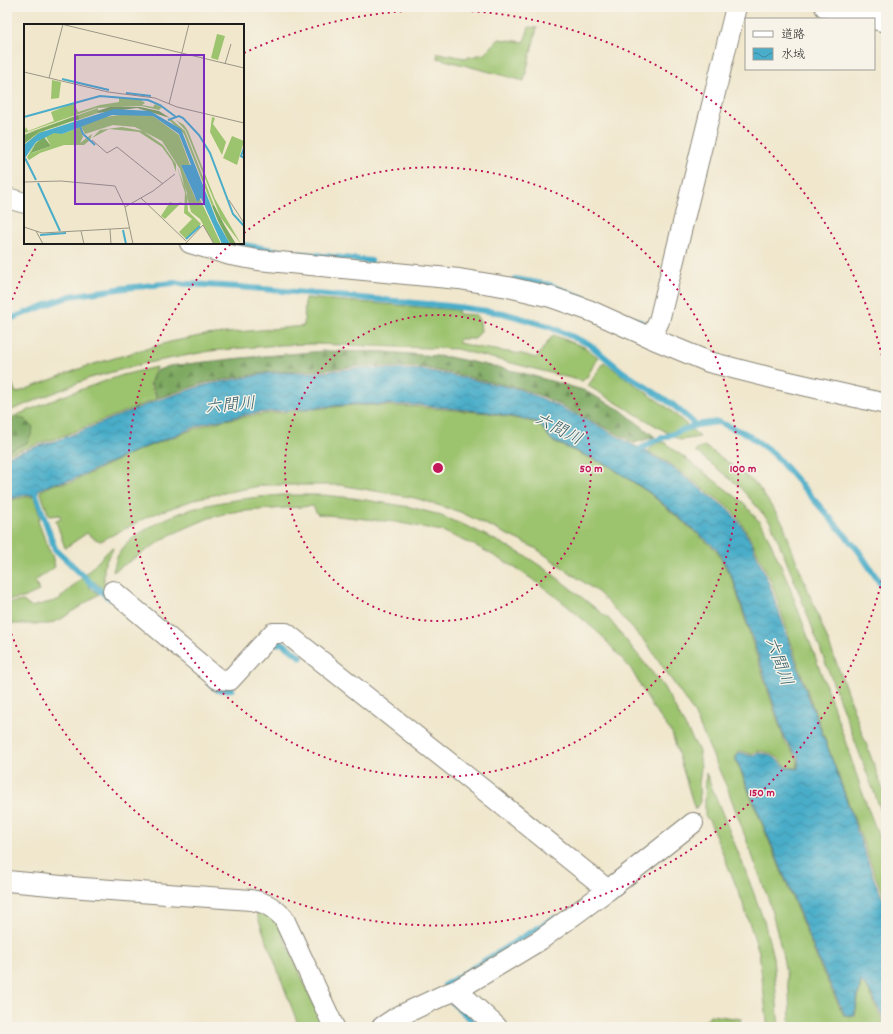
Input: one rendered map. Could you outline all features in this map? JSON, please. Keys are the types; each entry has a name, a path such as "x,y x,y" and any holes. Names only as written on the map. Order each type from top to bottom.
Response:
{"street":[{"path":"655,330 736,7"},
{"path":"826,7 870,18"},
{"path":"875,19 886,22"},
{"path":"7,198 24,202"},
{"path":"193,244 230,255 258,260 459,279 508,287 551,297 584,309 655,330 709,362 886,404"},
{"path":"113,591 218,679 230,680 273,633 286,633 608,890"},
{"path":"382,1027 398,1017 451,992 540,940 608,890 693,823"},
{"path":"7,881 263,902 283,917 334,1027"},
{"path":"451,992 497,1027"}],"green space":[{"path":"529,27 537,28 524,81 437,58 438,53 465,58 484,54 499,39 524,42"},
{"path":"305,298 458,310 459,314 476,315 480,322 481,331 475,339 459,339 459,343 522,354 536,358 553,335 584,347 598,357 587,377 582,381 456,349 315,344 279,345 210,351 142,364 90,378 7,412 7,371 16,393 87,366 170,342 205,335 304,326"},
{"path":"324,351 383,352 449,357 519,372 583,390 621,410 655,437 634,443 544,397 519,388 425,368 361,366 325,370 269,372 205,383 158,398 151,383 156,371 169,366"},
{"path":"604,362 668,408 700,437 680,440 588,386"},
{"path":"156,367 150,384 157,399 63,436 7,454 7,451 27,443 18,417 7,422 7,419 71,393 123,375"},
{"path":"355,405 419,407 488,413 538,423 553,442 609,466 649,493 716,550 733,581 784,740 798,760 797,768 787,767 777,757 767,752 757,751 751,754 739,750 735,758 820,966 844,1016 855,1016 861,983 869,991 885,1027 790,1027 789,990 782,952 769,901 728,790 694,713 648,645 599,593 535,548 460,512 415,498 340,485 264,485 199,498 149,516 101,541 95,539 87,533 65,548 56,521 61,519 60,515 49,516 40,491 55,484 72,482 134,452 205,425 255,415"},
{"path":"18,417 26,420 33,427 32,433 27,443 7,451 7,422"},
{"path":"664,442 744,503 764,528 786,577 886,856 886,901 876,878 804,682 772,584 753,543 732,510 669,463 647,451 656,443"},
{"path":"704,446 757,485 783,523 886,798 886,824 800,595 771,523 738,485 695,451"},
{"path":"282,495 323,495 353,498 410,507 436,514 469,527 501,543 527,557 551,573 609,619 663,686 699,751 701,767 699,785 700,802 695,810 672,733 653,708 631,669 601,635 538,583 509,564 476,546 442,531 395,522 317,514 313,506 232,512 209,518 170,535 113,572 120,552 130,540 158,523 175,515 210,504"},
{"path":"24,497 34,497 40,517 38,521 52,555 55,567 35,581 39,591 23,598 7,600 7,501"},
{"path":"111,548 113,548 111,554 104,566 105,591 95,582 89,587 99,594 61,619 49,624 7,624 7,603 23,601 31,607 58,600"},
{"path":"706,773 764,921 773,957 779,1027 767,1027 759,952 741,898 710,822 705,816"},
{"path":"254,907 276,920 324,1027 299,1027"},
{"path":"710,1015 742,1019 735,1027 700,1027"}],"water":[{"name":"六間川","path":"361,368 425,370 518,389 591,422 668,464 730,511 741,525 752,544 770,586 803,683 834,765 874,879 886,906 886,1024 870,991 861,981 854,1015 845,1015 821,965 736,758 739,752 752,756 757,753 767,754 775,758 787,768 798,769 799,759 785,739 734,581 717,549 649,492 608,465 553,441 538,422 489,412 419,405 355,404 255,413 205,423 133,452 72,480 55,483 38,490 38,493 35,496 24,495 7,500 7,456 64,438 158,400 205,385 270,373 325,372"}],"waterway":[{"path":"238,244 285,252 371,261"},
{"path":"515,279 549,285 587,299"},
{"path":"7,320 70,296 173,283 239,287 449,306 503,313 548,326 589,344 623,372 672,404 696,425"},
{"path":"629,317 653,328"},
{"path":"635,454 652,442 696,425 718,422 745,433 773,453 858,550 886,592"},
{"path":"35,487 34,489 55,549 109,598"},
{"path":"270,647 273,644 282,643 301,657"},
{"path":"211,684 218,690 232,689"},
{"path":"447,988 445,985 554,918"},
{"path":"450,996 453,1003 479,1027"}]}
